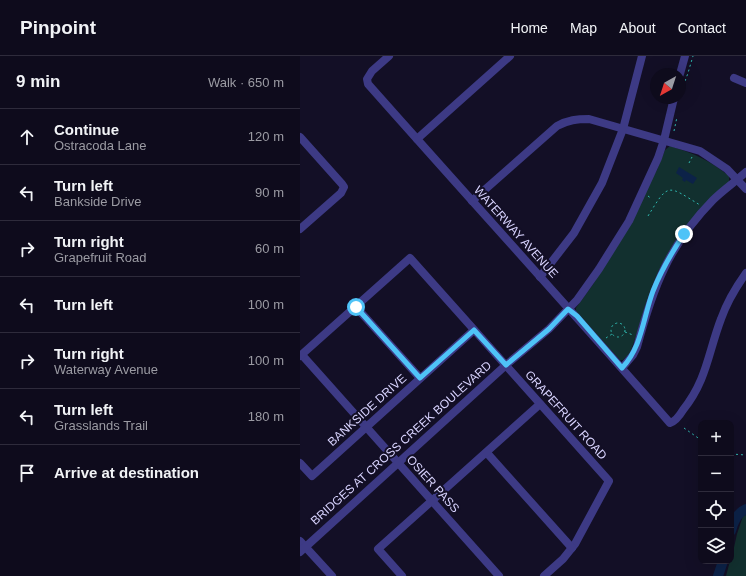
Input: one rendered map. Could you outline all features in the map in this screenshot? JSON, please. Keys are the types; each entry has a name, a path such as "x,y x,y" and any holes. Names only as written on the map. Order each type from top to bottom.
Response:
{"street":[{"name":"WATERWAY AVENUE","path":"389,56 369,75 367,79 368,84 540,278 568,309 577,316 670,423 676,419 698,388 704,376 726,306 734,289 746,273"},
{"path":"417,139 510,56"},
{"path":"540,278 574,233 602,183 623,129 642,56"},
{"path":"682,68 685,56"},
{"path":"734,78 746,83"},
{"name":"BRIDGES AT CROSS CREEK BOULEVARD","path":"302,547 506,365 549,329 576,300 599,269 629,221 658,158 673,104"},
{"path":"472,201 557,126 566,121 577,119 589,119 700,151 715,160 746,189"},
{"path":"300,137 344,187 341,193 300,229"},
{"path":"622,368 631,358 637,347 653,291 674,248 699,216 715,199 746,172"},
{"name":"GRAPEFRUIT ROAD","path":"356,307 410,258 506,365 609,481 580,536 572,548"},
{"path":"301,356 356,307 420,378"},
{"name":"BANKSIDE DRIVE","path":"300,463 312,476 474,330"},
{"name":"OSIER PASS","path":"301,356 499,576"},
{"path":"402,576 378,550 540,404"},
{"path":"487,452 572,548 563,559 544,576"},
{"path":"302,547 332,576"}],"path":[{"path":"689,163 692,157"},
{"path":"648,216 661,195 667,190 675,190 701,205"},
{"path":"648,196 652,199"},
{"path":"617,323 624,326 623,335 614,337 612,334 610,331 611,326 617,323"},
{"path":"624,332 634,335"},
{"path":"606,338 612,334"},
{"path":"684,428 698,438"},
{"path":"734,454 746,455"}],"green space":[{"path":"670,146 694,155 715,166 729,176 729,182 686,228 668,253 650,291 630,353 623,360 620,360 576,312 576,308 594,283 657,170 665,150"},
{"path":"746,515 746,576 726,576 729,564 734,564 734,548 743,516"}],"water":[{"path":"679,167 697,178 693,184 686,180 685,182 682,180 683,178 676,173"}],"waterway":[{"path":"732,528 736,518 746,509"},
{"path":"718,576 722,564"}],"route":[{"path":"356,307 420,378 474,330 506,365 549,329 568,309 577,316 622,368 631,358 637,347 653,291 674,248 684,234"}]}
